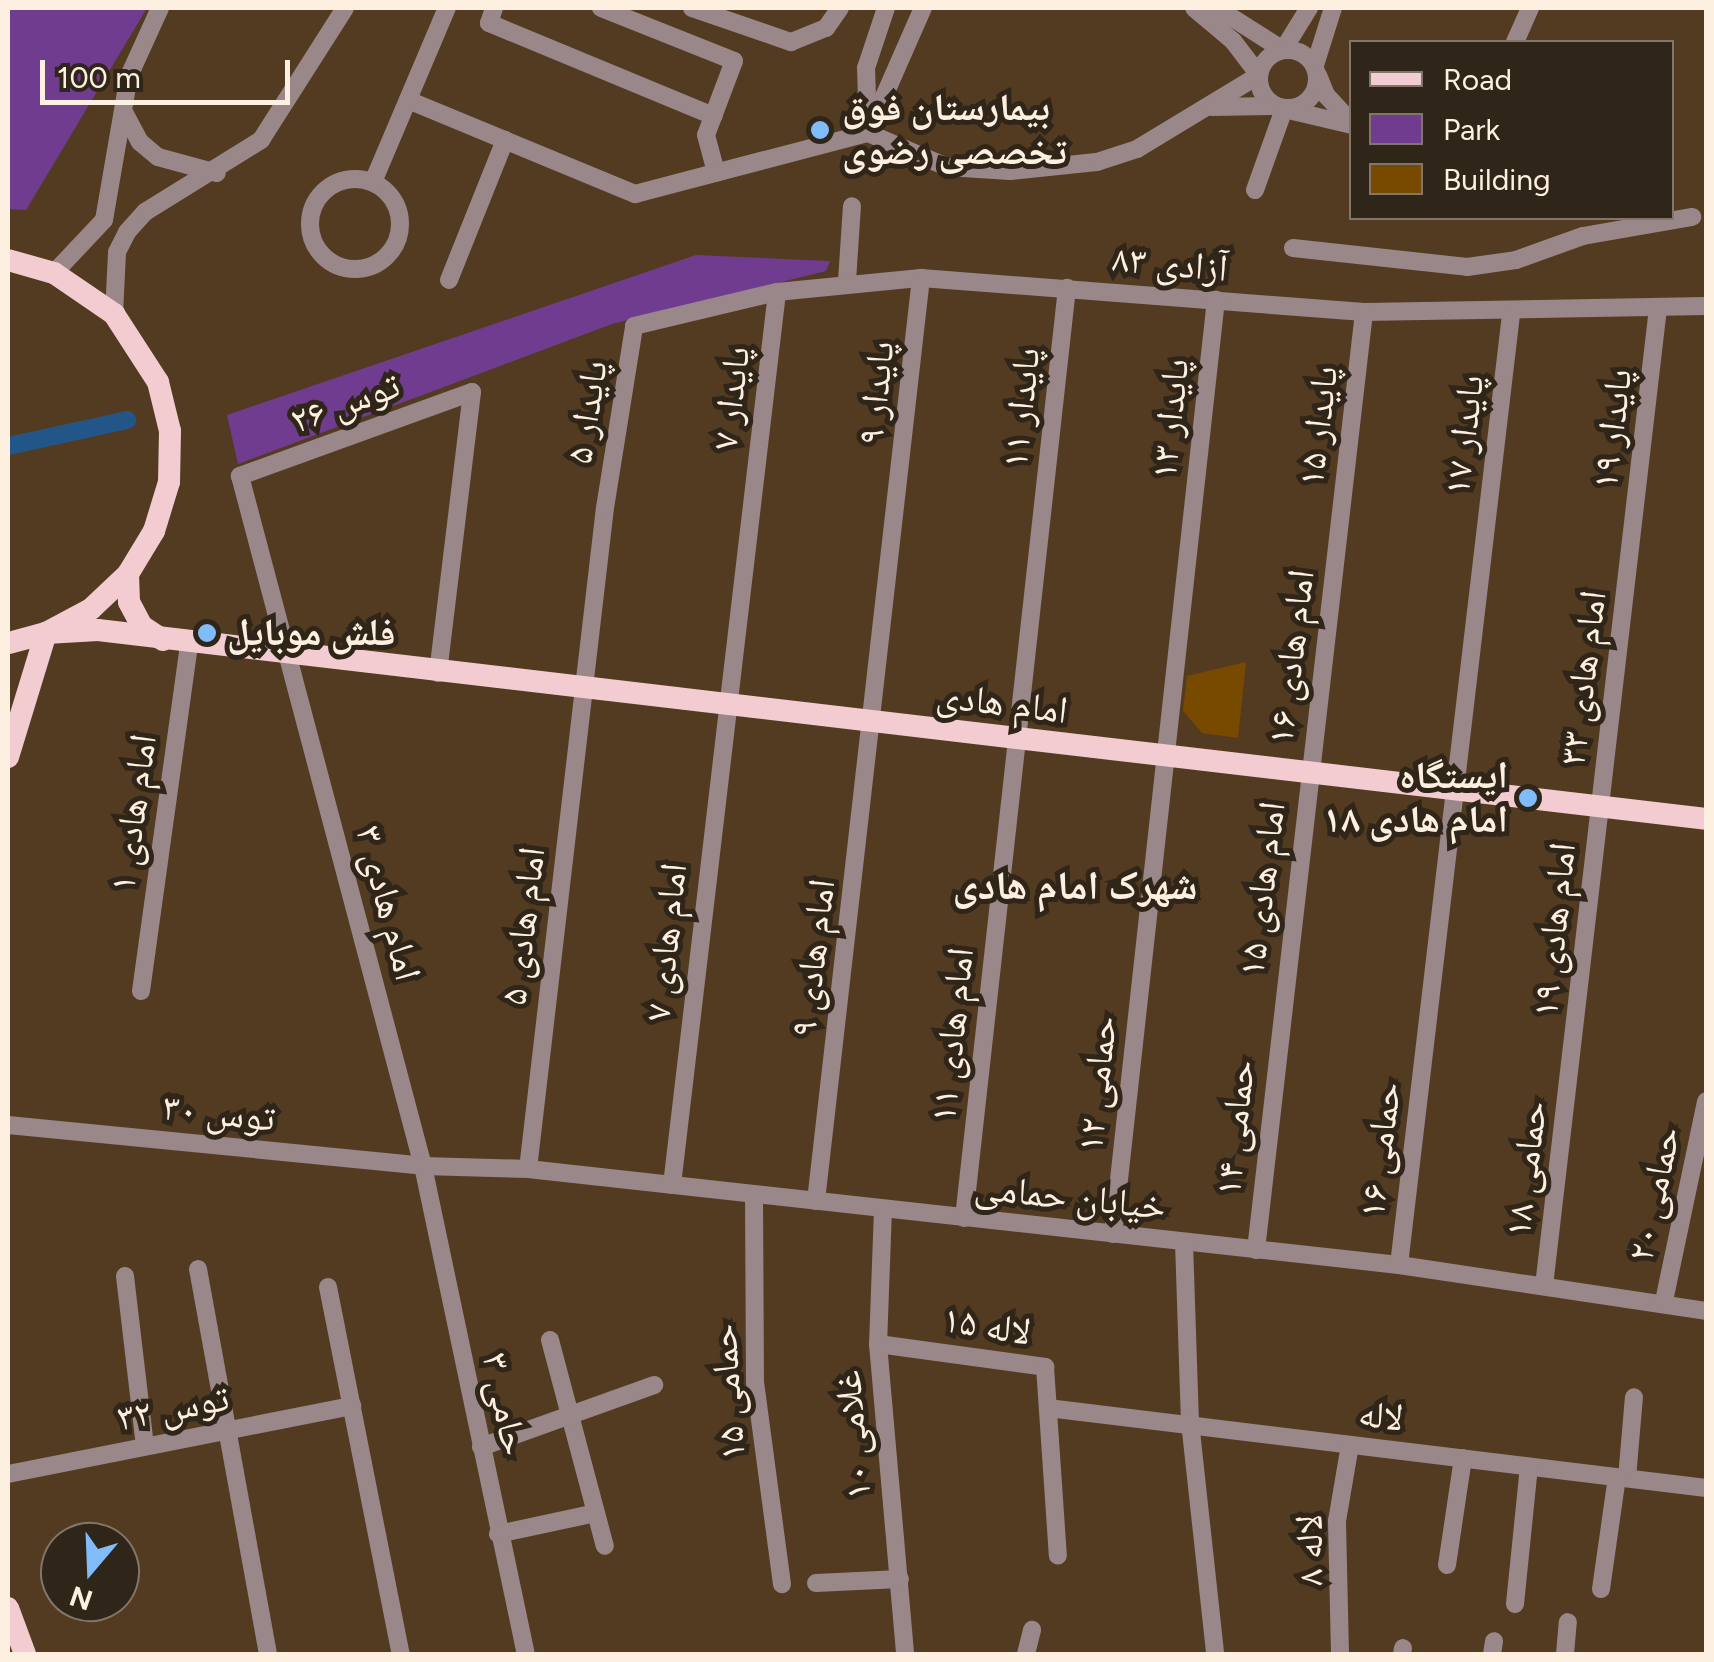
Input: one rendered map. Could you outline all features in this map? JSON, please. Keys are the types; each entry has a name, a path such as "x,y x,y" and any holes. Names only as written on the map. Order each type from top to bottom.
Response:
{"main road":[{"path":"8,260 54,274 114,314 158,382 170,431 168,482 154,531 128,574 90,609 46,634 8,642"},
{"path":"128,574 136,614 177,643"},
{"name":"امام هادی","path":"46,634 98,630 177,643 1706,818"},
{"path":"8,756 46,634"},
{"path":"8,1608 25,1654"}],"street":[{"path":"54,274 104,220 136,48 160,8"},
{"path":"114,314 117,252 127,232 145,212 217,173 261,140 345,8"},
{"path":"373,182 447,8"},
{"path":"494,8 489,23 714,116"},
{"path":"602,8 734,61 706,135 716,173"},
{"path":"692,8 791,42 826,28 840,8"},
{"path":"868,134 866,68 886,8"},
{"path":"868,134 923,8"},
{"path":"1194,8 1233,41 1259,75 1262,93 1280,107 1349,123"},
{"path":"1218,8 1283,50 1302,53 1316,70 1326,95 1349,121"},
{"path":"408,100 635,194 868,134 947,168 1033,170 1097,162 1137,149 1259,75 1267,58 1283,50 1308,8"},
{"path":"1201,108 1280,107 1310,100 1333,8"},
{"path":"1517,40 1530,8"},
{"path":"1255,190 1280,107"},
{"path":"124,114 140,142 158,157 217,173"},
{"path":"448,280 505,140"},
{"path":"344,179 373,182 394,200 397,242 378,263 337,266 315,247 312,206 344,179"},
{"path":"847,273 852,206"},
{"path":"1674,212 1699,217"},
{"path":"1293,248 1467,267 1516,260 1583,236 1699,217"},
{"name":"آزادی ۸۳","path":"634,326 847,273 1364,312 1510,314 1706,306"},
{"name":"پایدار ۹","path":"874,723 922,278"},
{"name":"پایدار ۱۱","path":"1017,740 1067,288"},
{"name":"پایدار ۷","path":"726,706 777,292"},
{"name":"پایدار ۱۳","path":"1164,756 1216,300"},
{"name":"پایدار ۱۹","path":"1630,557 1658,308"},
{"name":"پایدار ۱۵","path":"1336,548 1364,312"},
{"name":"پایدار ۱۷","path":"1456,790 1510,314"},
{"name":"پایدار ۵","path":"583,690 605,508 634,326"},
{"name":"توس ۲۶","path":"240,476 472,392 438,673"},
{"name":"امام هادی ۳","path":"240,476 423,1166"},
{"name":"امام هادی ۱۶","path":"1310,773 1336,548"},
{"name":"امام هادی ۳۳","path":"1601,806 1630,557"},
{"name":"امام هادی ۱","path":"142,991 177,643"},
{"name":"امام هادی ۵","path":"528,1170 583,690"},
{"name":"امام هادی ۷","path":"672,1185 726,706"},
{"name":"امام هادی ۹","path":"816,1201 874,723"},
{"name":"امام هادی ۱۱","path":"964,1218 1017,740"},
{"name":"حمامی ۱۲","path":"1113,1234 1164,756"},
{"name":"امام هادی ۱۵","path":"1280,1014 1310,773"},
{"name":"حمامی ۱۶","path":"1399,1265 1456,790"},
{"name":"امام هادی ۱۹","path":"1572,1060 1601,806"},
{"name":"حمامی ۱۴","path":"1256,1250 1280,1014"},
{"name":"حمامی ۱۸","path":"1544,1286 1572,1060"},
{"name":"حمامی ۲۰","path":"1664,1301 1706,1101"},
{"name":"توس ۳۰","path":"8,1124 423,1166"},
{"name":"خیابان حمامی","path":"423,1166 528,1170 1399,1265 1664,1301 1706,1311"},
{"name":"حامی ۳","path":"423,1166 526,1654"},
{"name":"حمامی ۱۵","path":"754,1194 754,1382 782,1584"},
{"name":"غلامی ۱۰","path":"884,1209 878,1344 904,1654"},
{"path":"1184,1242 1190,1425 1215,1654"},
{"path":"198,1269 268,1654"},
{"path":"125,1276 145,1446"},
{"path":"328,1287 400,1654"},
{"path":"550,1340 605,1546"},
{"name":"لاله ۱۵","path":"878,1344 1045,1368 1048,1408"},
{"path":"481,1448 654,1384"},
{"path":"1602,1588 1634,1398"},
{"name":"توس ۳۲","path":"8,1474 352,1406"},
{"path":"1048,1408 1058,1556"},
{"name":"لاله","path":"1048,1408 1706,1488"},
{"name":"لاله ۸","path":"1340,1654 1344,1597 1337,1521 1350,1445"},
{"path":"1447,1566 1464,1458"},
{"path":"1515,1604 1529,1467"},
{"path":"498,1534 596,1512"},
{"path":"816,1584 900,1579"},
{"path":"1565,1654 1568,1622"},
{"path":"1026,1654 1032,1630"}],"green space":[{"path":"8,8 147,8 26,210 8,209"},
{"path":"696,255 830,261 826,271 612,324 238,464 227,415"}],"building":[{"path":"1246,662 1238,738 1202,733 1183,711 1187,676"}],"waterway":[{"path":"8,446 127,420"}],"place":[{"name":"بیمارستان فوق تخصصی رضوی","path":"820,130"},
{"name":"فلش موبایل","path":"207,633"},
{"name":"ایستگاه امام هادی ۱۸","path":"1528,798"}],"district":[{"name":"شهرک امام هادی","path":"1075,885"}]}
